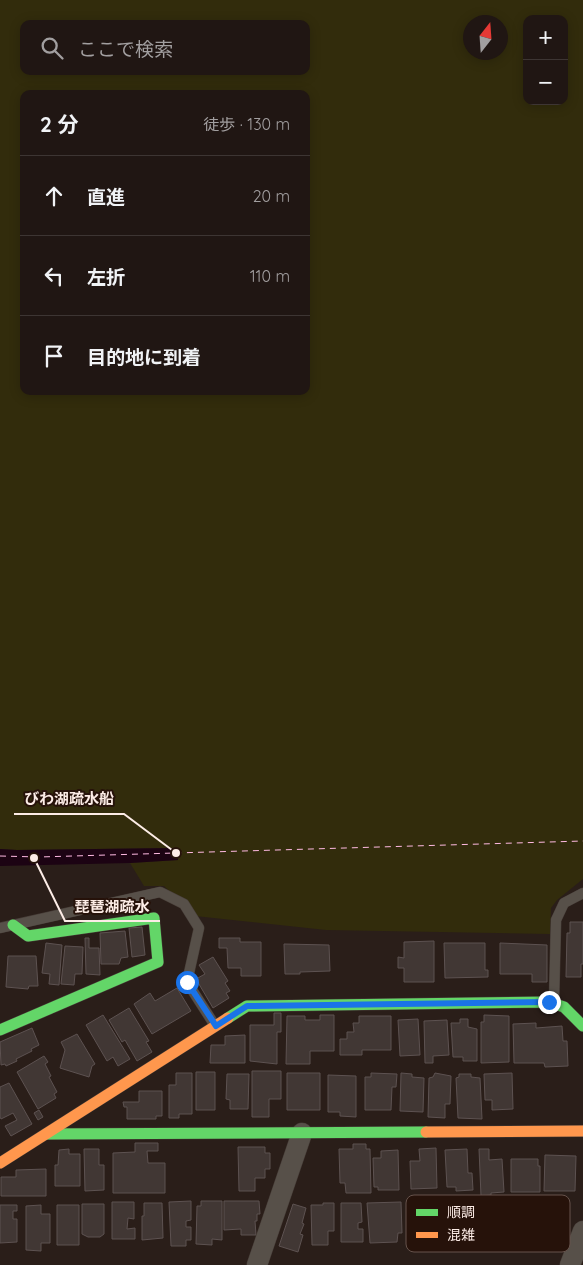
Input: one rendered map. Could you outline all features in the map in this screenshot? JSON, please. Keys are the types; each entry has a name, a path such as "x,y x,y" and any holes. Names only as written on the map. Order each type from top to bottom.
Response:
{"street":[{"path":"0,1030 158,962 154,918 28,936 13,925"},
{"path":"0,1163 247,1006 554,1002 571,1012 583,1026"},
{"path":"46,1134 583,1131"},
{"path":"258,1265 302,1133"},
{"path":"570,1265 583,1231"}],"lane":[{"path":"0,928 160,892 184,904 198,928 187,982 216,1026"},
{"path":"554,1002 556,920 564,903 583,893"}],"shaded area":[{"path":"0,0 583,0 583,879 557,900 551,908 550,934 326,930 195,916 164,886 144,886 130,863 178,860 176,848 0,849"},
{"path":"176,848 178,860 0,866 0,849"}],"building":[{"path":"570,922 583,922 583,964 581,964 581,977 566,977 567,933 570,933"},
{"path":"142,927 145,955 132,957 129,928"},
{"path":"125,931 128,957 121,958 119,964 101,964 100,933"},
{"path":"85,938 89,938 89,948 99,948 100,975 86,974"},
{"path":"219,938 240,938 240,942 261,942 261,976 241,976 241,968 228,968 227,948 219,948"},
{"path":"434,941 434,982 404,982 404,968 398,968 398,957 404,958 404,942"},
{"path":"46,943 62,945 59,985 49,984 50,974 42,973"},
{"path":"444,943 485,943 485,970 488,970 488,977 445,978"},
{"path":"500,943 547,945 547,982 532,982 532,974 500,974"},
{"path":"284,944 329,945 330,971 285,974"},
{"path":"65,946 83,947 82,974 75,974 74,985 61,984"},
{"path":"8,956 36,956 38,986 29,986 28,989 6,987"},
{"path":"213,957 228,981 225,983 230,991 226,993 229,998 213,1008 196,979 205,974 199,965"},
{"path":"177,988 191,1011 152,1034 134,1004 150,993 155,1001"},
{"path":"129,1008 149,1041 146,1042 152,1052 137,1061 125,1040 122,1042 109,1020"},
{"path":"274,1013 281,1013 281,1032 277,1032 277,1064 250,1061 250,1025 274,1025"},
{"path":"103,1015 130,1059 118,1066 113,1057 107,1061 86,1025"},
{"path":"320,1015 334,1015 334,1051 310,1051 310,1064 286,1064 287,1016 305,1016 305,1020 320,1020"},
{"path":"484,1015 509,1016 509,1062 481,1063 481,1022 484,1022"},
{"path":"359,1016 391,1016 391,1050 362,1050 362,1055 340,1055 340,1039 347,1039 347,1032 354,1032 353,1023 359,1023"},
{"path":"418,1019 420,1055 400,1056 398,1020"},
{"path":"460,1019 468,1019 468,1027 477,1029 477,1061 463,1061 463,1057 453,1057 451,1023 460,1023"},
{"path":"447,1020 449,1055 433,1056 433,1063 425,1063 424,1021"},
{"path":"536,1023 536,1028 562,1026 563,1041 567,1041 568,1066 545,1067 544,1063 514,1063 513,1024"},
{"path":"32,1028 39,1045 16,1059 17,1061 6,1066 5,1064 1,1065 0,1042"},
{"path":"77,1034 95,1064 92,1066 89,1077 60,1068 65,1050 61,1042"},
{"path":"245,1035 245,1063 210,1063 211,1045 225,1045 225,1036"},
{"path":"44,1056 48,1062 45,1064 51,1076 49,1077 57,1092 54,1094 56,1098 38,1109 17,1072"},
{"path":"252,1071 281,1071 281,1099 269,1099 269,1117 252,1117"},
{"path":"196,1072 215,1072 215,1110 196,1110"},
{"path":"176,1073 192,1073 192,1114 179,1114 179,1118 169,1118 169,1085 176,1085"},
{"path":"287,1073 320,1073 320,1110 287,1110"},
{"path":"371,1073 397,1074 396,1087 392,1087 391,1110 365,1110 365,1077 371,1077"},
{"path":"401,1073 412,1074 412,1077 424,1078 423,1112 400,1111"},
{"path":"435,1073 451,1076 450,1104 445,1104 445,1118 428,1117 429,1078 433,1077"},
{"path":"512,1073 513,1109 492,1110 492,1100 485,1100 484,1074"},
{"path":"227,1074 249,1074 248,1109 230,1109 230,1100 226,1099"},
{"path":"459,1074 471,1074 471,1077 480,1078 482,1119 458,1118 456,1078 459,1077"},
{"path":"328,1075 356,1076 356,1117 340,1116 340,1112 328,1112"},
{"path":"9,1083 32,1124 11,1136 5,1126 17,1120 13,1113 1,1119 0,1117 0,1087"},
{"path":"139,1091 162,1091 162,1116 156,1116 156,1119 127,1119 127,1107 124,1107 123,1102 139,1102"},
{"path":"39,1110 43,1117 38,1120 34,1113"},
{"path":"135,1143 158,1143 158,1151 147,1151 148,1163 165,1163 165,1193 113,1193 113,1153 135,1152"},
{"path":"353,1144 366,1144 366,1149 370,1149 371,1193 346,1193 345,1183 340,1183 339,1149 353,1149"},
{"path":"238,1147 265,1147 265,1153 270,1153 270,1169 265,1169 265,1178 255,1178 255,1191 239,1191"},
{"path":"436,1148 437,1188 411,1189 410,1161 420,1161 419,1149"},
{"path":"69,1149 69,1154 80,1154 80,1186 55,1186 55,1165 58,1165 59,1150"},
{"path":"84,1149 99,1149 99,1165 104,1165 104,1190 85,1191"},
{"path":"467,1149 468,1173 472,1173 473,1190 456,1191 456,1187 447,1187 445,1150"},
{"path":"479,1149 489,1149 489,1160 502,1159 504,1192 481,1195"},
{"path":"398,1150 399,1190 378,1190 378,1187 374,1187 373,1158 381,1158 381,1151"},
{"path":"545,1155 576,1156 575,1191 544,1191"},
{"path":"511,1159 538,1159 538,1166 540,1166 540,1192 511,1192"},
{"path":"46,1169 46,1196 1,1196 1,1177 16,1177 16,1170"},
{"path":"191,1201 191,1220 186,1221 186,1227 191,1227 191,1240 186,1240 186,1246 171,1246 169,1202"},
{"path":"201,1201 222,1201 222,1240 212,1239 212,1245 196,1244 197,1206 201,1206"},
{"path":"224,1201 259,1201 260,1214 257,1214 257,1221 255,1221 256,1235 241,1235 241,1229 224,1230"},
{"path":"112,1202 134,1202 134,1219 128,1218 127,1229 135,1228 135,1239 112,1239"},
{"path":"401,1202 402,1233 398,1233 397,1242 370,1243 367,1203"},
{"path":"144,1203 162,1203 163,1238 142,1240"},
{"path":"323,1203 334,1203 334,1231 328,1231 328,1245 312,1245 311,1205 323,1205"},
{"path":"341,1203 361,1203 362,1222 358,1223 358,1229 363,1229 363,1242 341,1242"},
{"path":"82,1204 104,1204 104,1234 100,1237 88,1237 82,1234"},
{"path":"293,1204 306,1208 302,1223 304,1224 300,1234 303,1235 298,1252 279,1246"},
{"path":"0,1205 17,1205 17,1211 13,1211 13,1219 17,1219 17,1242 0,1243"},
{"path":"41,1205 41,1214 50,1214 50,1243 41,1243 41,1251 26,1250 26,1206"},
{"path":"57,1205 79,1205 79,1245 57,1245"}],"ferry route":[{"path":"0,856 39,857 583,841"}],"traffic: fast":[{"path":"0,1030 158,962 154,918 28,936 13,925"},
{"path":"228,1018 247,1006 549,1002 564,1007 583,1026"},
{"path":"46,1134 426,1132"}],"traffic: slow":[{"path":"0,1163 228,1018"},
{"path":"426,1132 583,1131"}],"place":[{"name":"びわ湖疏水船","path":"176,853"},
{"name":"琵琶湖疏水","path":"34,858"}],"route":[{"path":"187,982 216,1026 247,1006 549,1002"}]}
